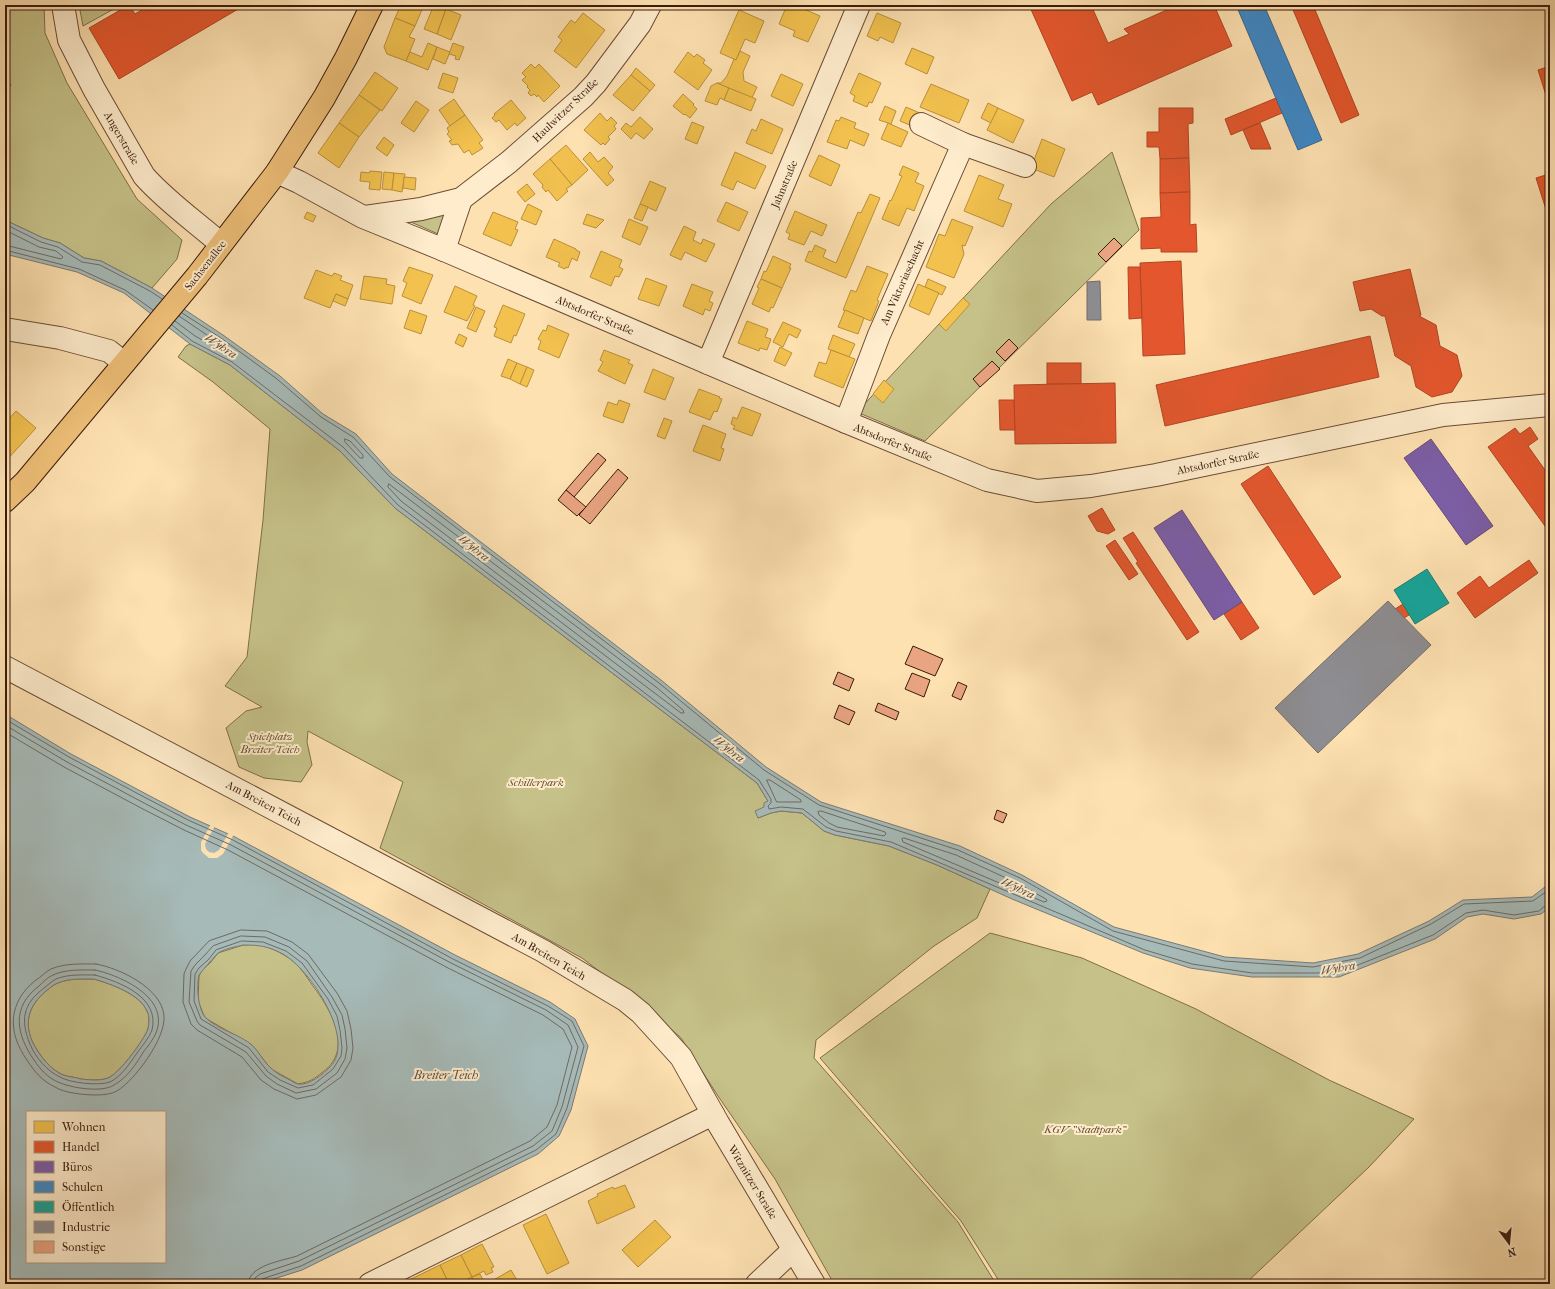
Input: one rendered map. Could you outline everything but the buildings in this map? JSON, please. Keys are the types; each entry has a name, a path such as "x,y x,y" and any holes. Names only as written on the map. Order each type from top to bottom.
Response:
{"main road":[{"name":"Sachsenallee","path":"5,501 30,476 147,337 197,276 277,172 324,98 346,58 372,5"}],"street":[{"name":"Angerstraße","path":"63,5 69,40 94,89 144,176 170,202 222,244"},
{"name":"Haulwitzer Straße","path":"363,217 421,209 461,199 509,162 583,97 596,83 640,24 650,5"},
{"name":"Jahnstraße","path":"708,363 860,5"},
{"path":"921,124 963,144 1025,166"},
{"name":"Am Viktoriaschacht","path":"846,422 879,335 963,144"},
{"name":"Abtsdorfer Straße","path":"277,172 299,182 363,217 444,250 846,422 987,480 1037,491 1091,486 1156,475 1443,415 1550,405"},
{"path":"444,250 461,199"},
{"path":"5,329 60,338 109,350 124,363"},
{"name":"Am Breiten Teich","path":"5,667 542,951 625,1000 642,1013 681,1057 713,1114"},
{"path":"377,1283 713,1114"},
{"name":"Witznitzer Straße","path":"713,1114 814,1284"},
{"path":"757,1284 793,1250"}],"green space":[{"path":"5,5 44,5 45,33 67,83 137,199 182,240 177,259 152,288 101,261 84,258 60,243 43,238 5,220 5,92 11,85 5,76"},
{"path":"79,5 121,5 83,26"},
{"path":"1112,152 1139,230 925,441 857,412 1051,204"},
{"path":"448,209 438,234 411,222 409,218"},
{"name":"Schillerpark","path":"190,344 230,365 340,451 395,508 757,783 768,801 758,818 781,811 802,813 824,831 835,835 889,846 937,865 990,889 977,918 934,946 816,1040 814,1058 958,1222 996,1284 834,1284 775,1179 718,1096 681,1038 645,1006 582,958 380,848 403,782 308,731 307,742 312,765 301,782 264,778 239,767 226,728 246,711 262,707 225,686 247,657 263,520 270,429 213,382 178,357 186,346"},
{"name":"KGV \"Stadtpark\"","path":"990,933 1082,958 1196,1009 1329,1080 1414,1119 1369,1167 1245,1284 1001,1284 961,1221 820,1058"},
{"path":"243,945 261,945 289,958 304,973 327,1006 336,1029 338,1041 337,1052 332,1063 312,1080 298,1084 271,1069 252,1045 205,1018 198,1001 199,976 202,970 218,953"},
{"path":"94,979 124,990 132,995 143,1005 149,1016 146,1034 136,1048 124,1064 113,1075 102,1080 81,1079 59,1073 50,1066 34,1045 28,1023 31,1009 35,1003 54,985 62,981"}],"water":[{"name":"Wyhra","path":"5,220 43,238 60,243 84,258 101,261 152,288 223,335 280,376 323,414 356,434 392,474 661,680 766,767 821,802 960,846 1022,875 1114,927 1225,957 1313,963 1358,954 1429,921 1463,900 1532,897 1550,883 1550,907 1541,914 1514,919 1483,914 1467,917 1435,939 1339,977 1252,977 1190,968 1143,953 889,846 835,835 824,831 802,813 781,811 758,818 755,811 764,807 764,803 768,801 757,783 395,508 340,451 230,365 190,344 124,293 77,272 5,254"},
{"name":"Breiter Teich","path":"5,714 71,754 148,795 190,817 235,837 455,955 550,1002 575,1019 588,1046 571,1110 559,1136 538,1154 302,1270 258,1284 5,1284","holes":["243,945 254,945 273,949 294,962 306,974 317,989 327,1006 334,1023 338,1040 337,1055 330,1067 320,1076 307,1083 297,1084 278,1074 267,1064 253,1046 242,1038 211,1022 203,1015 201,1010 198,997 199,975 219,952","94,979 124,990 132,995 143,1005 149,1018 146,1034 131,1056 113,1075 102,1080 81,1079 65,1076 59,1073 39,1054 31,1037 28,1023 31,1009 35,1003 55,984 67,980"]}],"pier":[{"path":"211,824 215,826 205,844 206,849 209,852 214,853 219,850 229,832 234,834 223,854 217,858 209,858 201,850 201,842"}],"park label":[{"name":"Spielplatz Breiter Teich","path":"270,742"}]}
